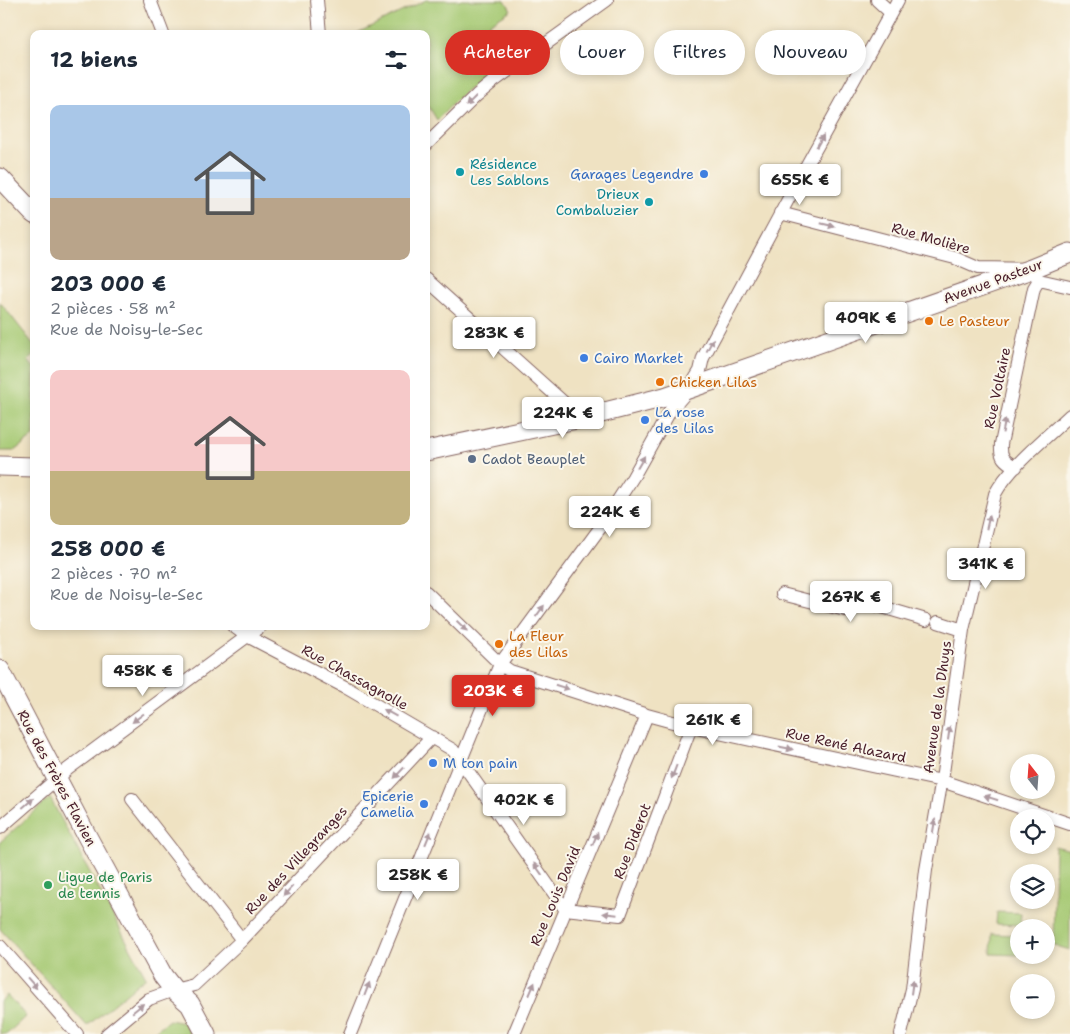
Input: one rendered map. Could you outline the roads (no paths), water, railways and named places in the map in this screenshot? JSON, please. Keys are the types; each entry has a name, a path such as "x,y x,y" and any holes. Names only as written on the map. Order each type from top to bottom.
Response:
{"main road":[{"path":"0,178 30,210"},
{"name":"Avenue Pasteur","path":"430,451 648,402 690,389 767,360 1035,274 1070,253"},
{"path":"0,466 30,467"},
{"name":"Rue des Frères Flavien","path":"0,670 163,976 174,990 190,1004 206,1034"}],"street":[{"path":"150,0 161,30"},
{"path":"317,0 320,30"},
{"path":"430,141 477,95 607,0"},
{"path":"877,0 891,13"},
{"path":"350,1034 500,664 600,528 633,477 670,411 690,389 700,371 703,358 780,213 898,0"},
{"name":"Rue Molière","path":"780,213 955,258 978,268 1035,274 1070,287"},
{"name":"Rue Voltaire","path":"1016,467 1006,461 1000,454 1000,444 1034,288 1035,274"},
{"path":"430,282 581,418"},
{"name":"Avenue de la Dhuys","path":"901,1034 912,989 926,870 942,781 963,630 995,494 1000,483 1070,415"},
{"path":"782,594 846,610 865,602 963,630"},
{"name":"Rue René Alazard","path":"430,596 500,664 510,671 646,715 691,727 942,781 1070,824"},
{"name":"Rue Chassagnolle","path":"239,630 345,687 453,750 566,909"},
{"path":"0,828 56,778 255,630"},
{"name":"Rue Louis David","path":"514,1034 646,715"},
{"name":"Rue Diderot","path":"566,909 620,915 691,727"},
{"name":"Rue des Villegranges","path":"106,1034 149,999 194,985 242,940 432,737"},
{"path":"132,799 242,940"},
{"path":"0,946 77,1034"}],"place":[{"name":"Résidence Les Sablons","path":"460,172"},
{"name":"Garages Legendre","path":"704,174"},
{"name":"Drieux Combaluzier","path":"649,202"},
{"name":"Le Pasteur","path":"929,321"},
{"name":"Cairo Market","path":"584,358"},
{"name":"Chicken Lilas","path":"660,382"},
{"name":"La rose des Lilas","path":"645,420"},
{"name":"Cadot Beauplet","path":"472,459"},
{"name":"La Fleur des Lilas","path":"499,644"},
{"name":"M ton pain","path":"433,763"},
{"name":"Epicerie Camelia","path":"424,804"},
{"name":"Ligue de Paris de tennis","path":"48,885"}]}
